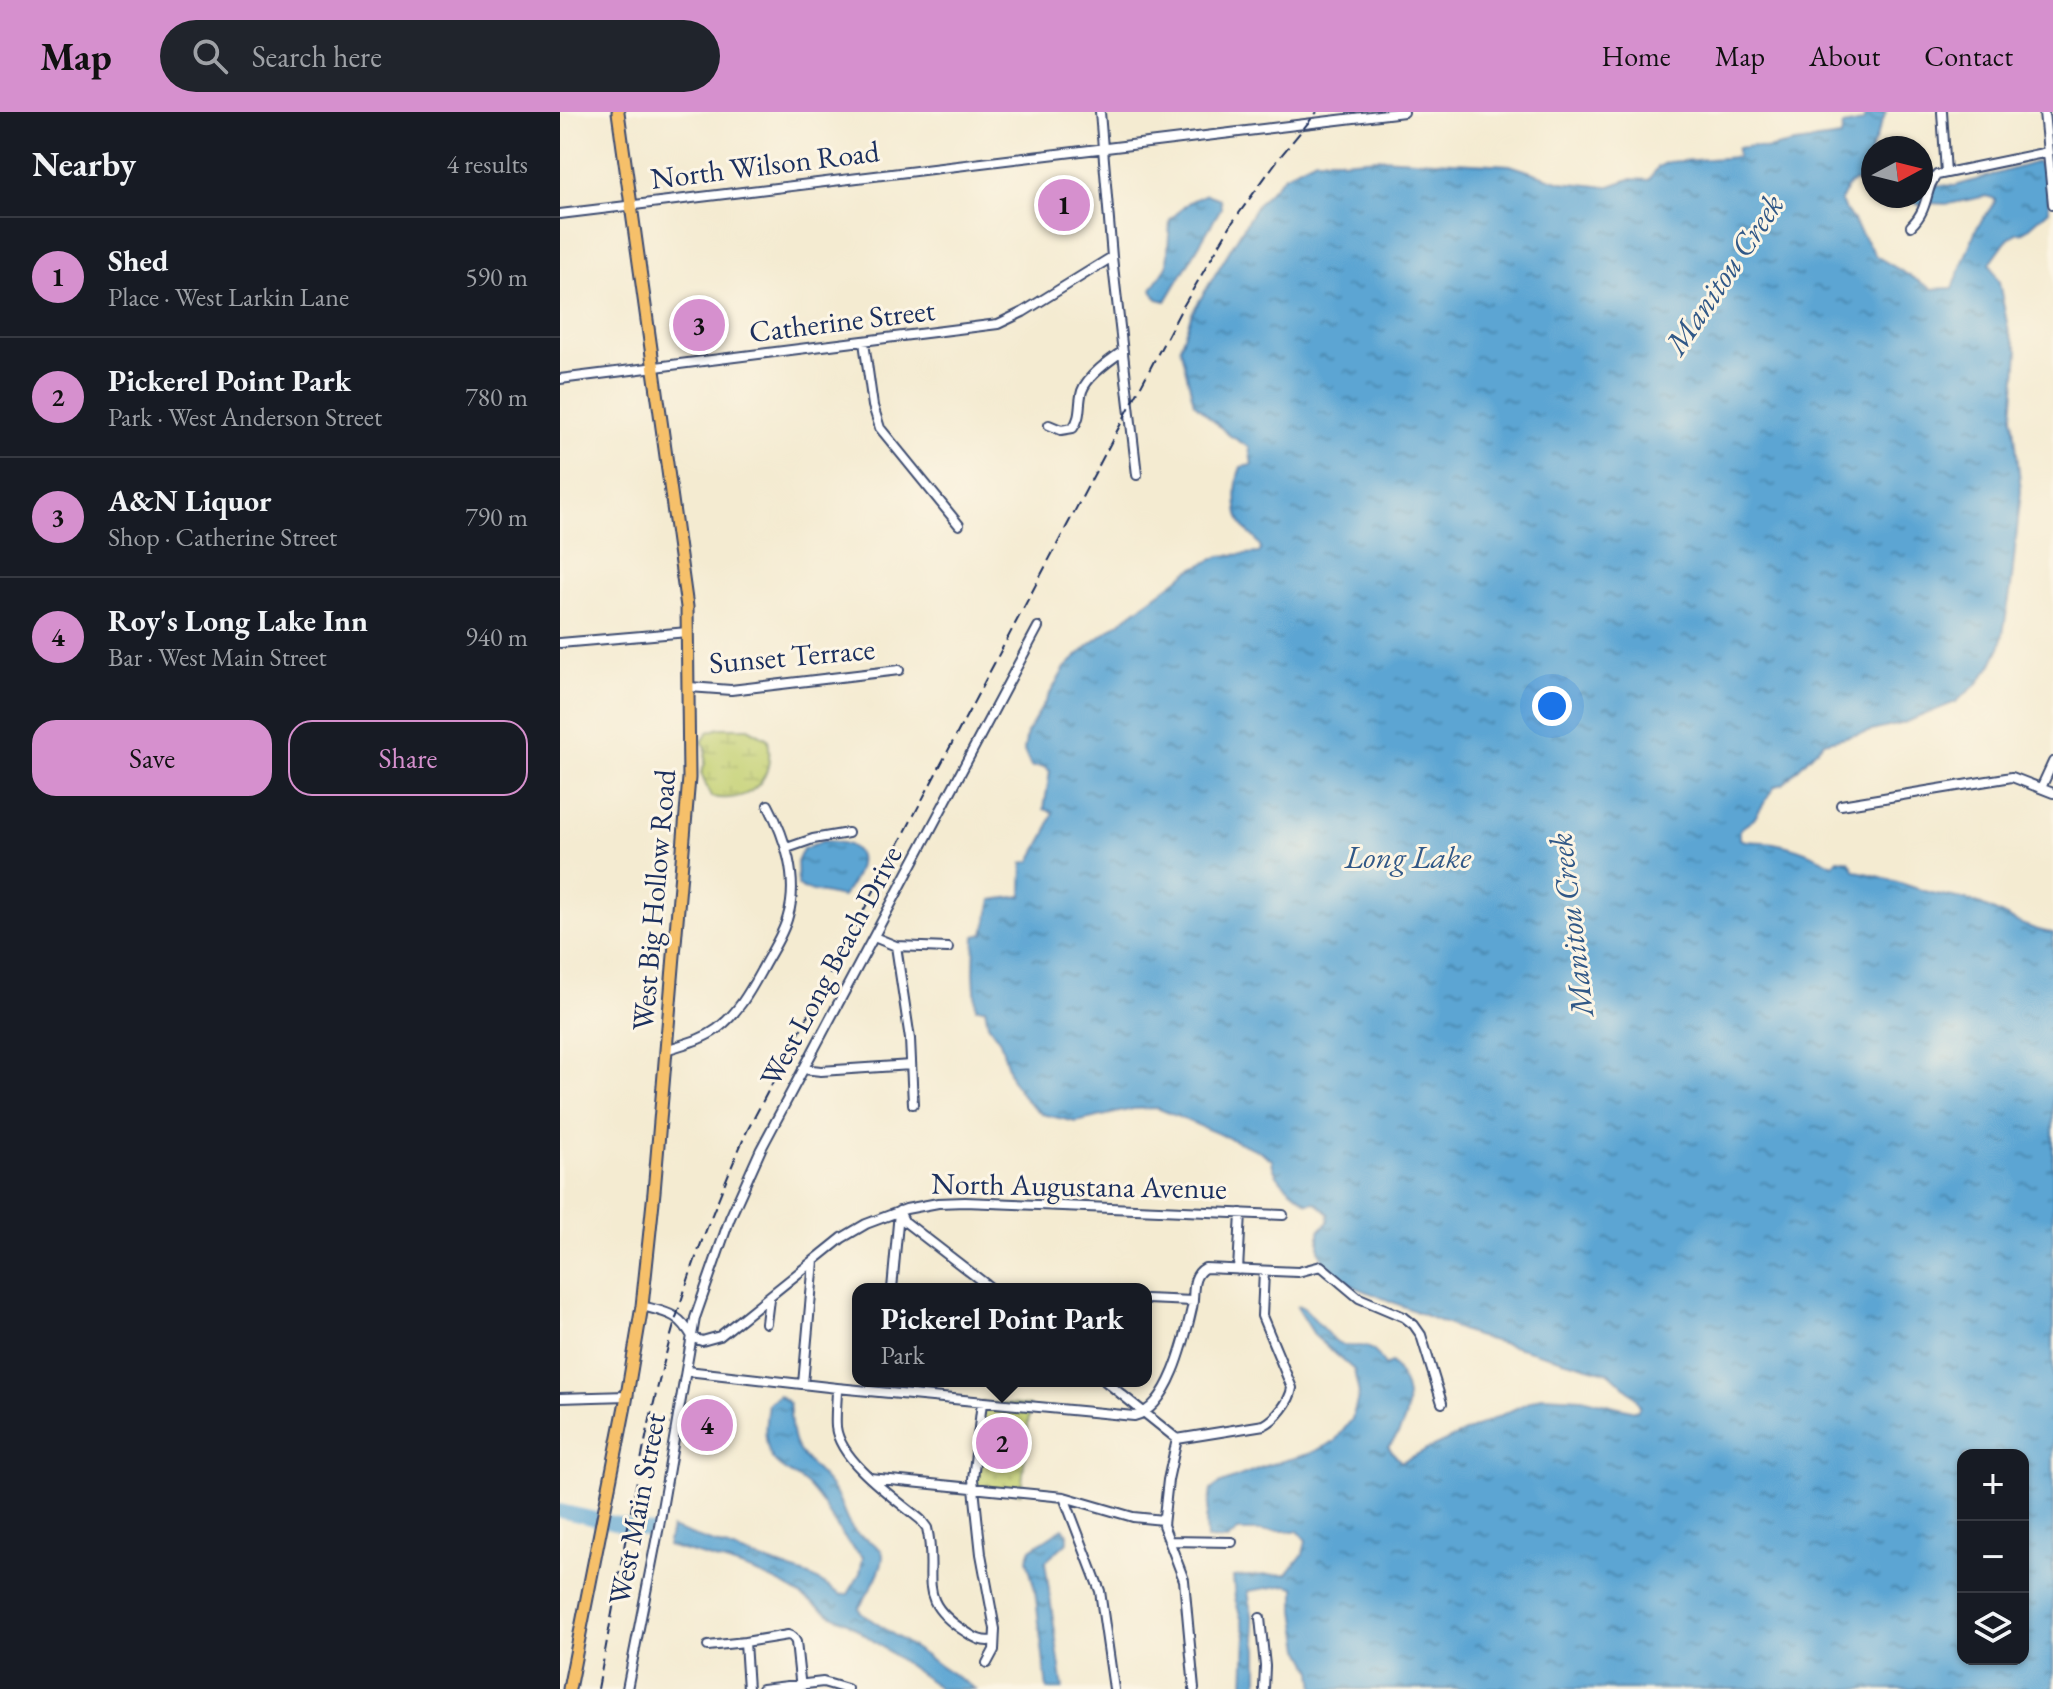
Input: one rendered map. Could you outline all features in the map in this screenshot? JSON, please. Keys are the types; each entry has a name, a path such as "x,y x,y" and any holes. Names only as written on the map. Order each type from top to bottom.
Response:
{"main road":[{"name":"West Big Hollow Road","path":"569,1689 642,1306 689,778 688,632 655,368 618,112"}],"street":[{"path":"1100,112 1112,257 1137,475"},
{"name":"North Wilson Road","path":"560,214 1404,112"},
{"path":"1942,112 1946,173"},
{"path":"2044,112 2053,204"},
{"path":"1911,226 1921,217 1931,181 1937,175 2048,152"},
{"name":"Catherine Street","path":"560,379 998,324 1112,257"},
{"path":"864,342 873,406 880,428 959,525"},
{"path":"1049,425 1061,430 1073,428 1079,419 1081,396 1086,383 1123,351"},
{"name":"West Long Beach Drive","path":"693,1338 695,1318 747,1179 1038,627"},
{"path":"560,643 688,632"},
{"name":"Sunset Terrace","path":"689,687 731,690 899,670"},
{"path":"2041,788 2053,762"},
{"path":"1841,805 2012,777 2053,793"},
{"path":"666,1050 717,1029 740,1006 784,929 791,898 787,848 768,805"},
{"path":"787,848 813,839 848,833"},
{"path":"874,937 896,946 948,948"},
{"path":"896,946 906,1003 913,1104"},
{"path":"803,1069 821,1071 911,1065"},
{"name":"North Augustana Avenue","path":"693,1338 702,1341 720,1336 854,1231 899,1211 938,1203 965,1202 1283,1215"},
{"path":"893,1283 899,1211"},
{"path":"899,1211 904,1221 984,1283"},
{"path":"1238,1270 1241,1213"},
{"path":"803,1384 814,1260"},
{"path":"687,1371 1134,1416 1145,1414 1155,1403 1176,1367 1199,1271 1205,1268 1298,1272 1321,1266 1359,1298 1409,1320 1421,1335 1442,1403"},
{"path":"1112,1387 1177,1439 1270,1423 1290,1398 1292,1388 1262,1316 1264,1271"},
{"path":"766,1323 769,1299"},
{"path":"1152,1299 1193,1301"},
{"path":"642,1306 671,1313 681,1320 693,1338"},
{"name":"West Main Street","path":"627,1689 693,1338"},
{"path":"884,1387 884,1392"},
{"path":"837,1388 838,1435 869,1478 927,1528 932,1601 939,1612 976,1638 985,1642 994,1640"},
{"path":"560,1398 627,1396"},
{"path":"982,1402 974,1489 981,1554 994,1620 993,1654 987,1663"},
{"path":"1177,1439 1163,1520 1184,1580 1194,1689"},
{"path":"869,1478 1064,1497 1133,1517 1163,1520"},
{"path":"1064,1497 1100,1591 1114,1689"},
{"path":"1169,1541 1232,1542"},
{"path":"1260,1618 1264,1689"},
{"path":"708,1646 793,1637 801,1687"},
{"path":"745,1642 748,1689"},
{"path":"762,1689 801,1687 823,1682 847,1689"}],"green space":[{"path":"720,728 748,728 768,739 768,766 764,777 758,786 738,797 711,797 701,773 706,747 702,742 708,732"},
{"path":"982,1402 1030,1406 1021,1493 974,1489"}],"water":[{"name":"Long Lake","path":"1866,112 1886,112 1877,136 1861,136 1861,183 1855,181 1849,185 1840,201 1876,256 1932,289 1953,288 1976,229 1995,202 1987,196 1948,204 1933,203 1933,185 1955,186 2037,162 2047,178 2049,210 2024,232 2016,233 2005,242 1990,263 1999,282 2009,333 2018,351 2013,416 2021,491 2011,587 2001,645 1978,683 1956,702 1901,724 1824,742 1783,784 1775,786 1754,819 1740,829 1740,839 1791,847 1833,865 1838,859 1849,861 1855,871 1973,902 2024,925 2053,933 2053,1689 1315,1689 1313,1671 1301,1649 1295,1587 1287,1585 1248,1591 1258,1649 1258,1689 1244,1689 1246,1635 1235,1598 1233,1577 1287,1574 1303,1554 1306,1540 1298,1531 1238,1531 1227,1540 1207,1539 1206,1520 1211,1490 1219,1484 1268,1465 1309,1454 1334,1442 1352,1419 1359,1394 1354,1370 1315,1336 1297,1307 1306,1310 1337,1342 1373,1350 1385,1366 1391,1363 1399,1373 1407,1395 1407,1406 1402,1427 1388,1447 1401,1462 1542,1396 1582,1398 1637,1411 1640,1406 1635,1396 1610,1373 1476,1336 1353,1286 1325,1264 1319,1251 1319,1231 1328,1222 1329,1214 1316,1202 1308,1203 1286,1185 1276,1174 1272,1160 1260,1151 1157,1108 1133,1109 1076,1122 1042,1114 1025,1099 1011,1078 1000,1041 988,1024 985,1008 976,1008 974,973 975,936 984,934 992,900 1022,896 1023,863 1031,861 1053,812 1044,809 1050,771 1044,767 1031,767 1024,751 1027,733 1065,668 1088,646 1190,570 1220,556 1259,553 1261,550 1242,524 1237,504 1241,467 1252,465 1249,447 1229,435 1194,403 1180,347 1192,313 1257,205 1284,176 1316,159 1341,161 1378,158 1510,165 1561,182 1607,187 1630,179 1649,180 1658,167 1668,162 1737,157 1737,148 1753,146 1766,149 1841,137 1843,126 1863,122"},
{"path":"1206,194 1220,199 1221,208 1166,301 1157,299 1152,289 1167,266 1170,220 1189,202"},
{"path":"822,841 848,845 856,850 859,857 856,874 842,897 803,889 798,885 797,862 803,849"},
{"path":"779,1395 789,1403 796,1446 835,1492 853,1529 882,1553 880,1570 859,1608 861,1613 975,1689 941,1689 847,1622 787,1587 744,1568 667,1546 671,1528 814,1578 842,1595 848,1594 860,1574 863,1557 846,1540 810,1488 776,1463 769,1452 766,1434 768,1403"},
{"path":"1063,1528 1068,1533 1068,1541 1045,1562 1063,1689 1047,1689 1035,1590 1027,1559 1031,1549"}],"waterway":[{"name":"Manitou Creek","path":"560,1511 649,1531"}],"railway":[{"path":"598,1689 632,1506 662,1370 698,1251 747,1131 1181,310 1232,223 1317,112"}],"place":[{"name":"Shed","path":"1064,205"},
{"name":"A&N Liquor","path":"699,325"},
{"name":"Roy's Long Lake Inn","path":"707,1425"},
{"name":"Pickerel Point Park","path":"1002,1443"}]}
